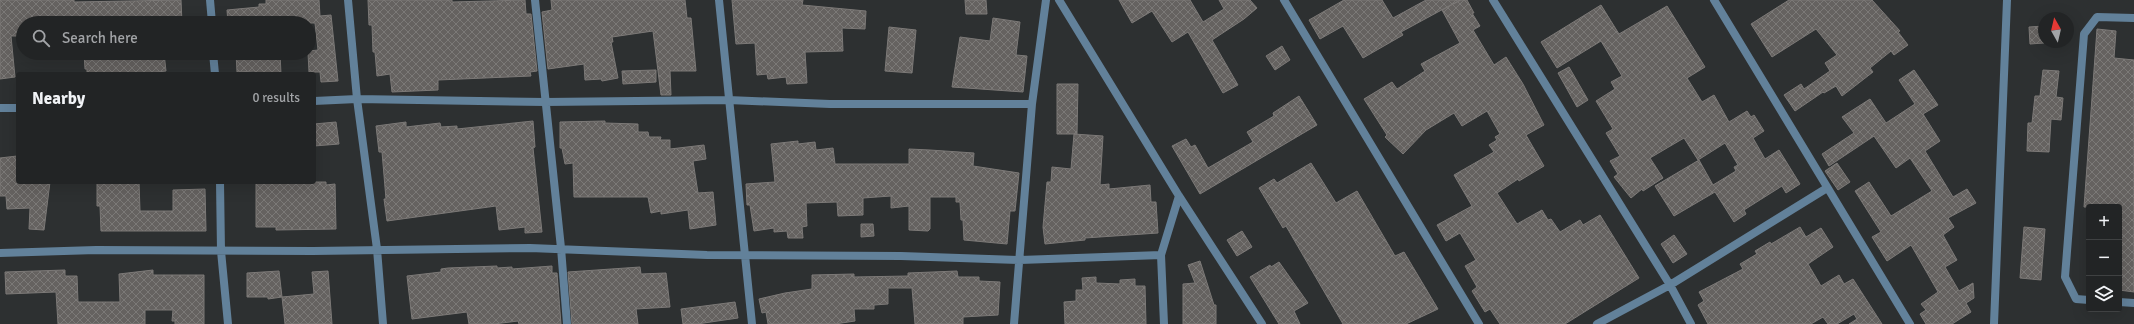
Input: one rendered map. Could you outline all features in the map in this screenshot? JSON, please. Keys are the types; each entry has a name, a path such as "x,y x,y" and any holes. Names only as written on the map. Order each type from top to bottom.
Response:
{"street":[{"path":"210,0 211,16"},
{"path":"348,0 357,99 377,249 383,324"},
{"path":"535,0 561,248 567,324"},
{"path":"718,0 752,324"},
{"path":"1014,324 1032,104 1046,0"},
{"path":"1059,0 1179,196 1262,324"},
{"path":"1284,0 1479,324"},
{"path":"1493,0 1670,285 1691,324"},
{"path":"1714,0 1910,324"},
{"path":"1994,324 2007,0"},
{"path":"2086,300 2076,299 2065,277 2084,34 2097,16 2134,18"},
{"path":"214,60 215,72"},
{"path":"316,101 357,99 545,102 728,100 830,104 1032,104"},
{"path":"0,108 16,108"},
{"path":"220,184 221,250 228,324"},
{"path":"1597,324 1670,285 1827,188"},
{"path":"1164,324 1161,255 1179,196"},
{"path":"0,253 96,250 561,248 707,255 1020,260 1161,255"},
{"path":"2122,302 2134,303"}],"building":[{"path":"0,0 74,0 74,2 181,0 182,16 16,16 16,36 11,36 15,77 0,79"},
{"path":"266,0 319,0 320,16 331,15 338,81 321,82 320,72 309,72 308,60 316,60 316,50 318,50 316,16 227,16 227,10 259,7 259,4 266,4"},
{"path":"368,0 452,0 452,2 525,0 526,14 531,14 537,71 530,72 531,76 438,80 438,90 392,92 390,74 377,76 375,52 373,52 372,25 369,25"},
{"path":"551,0 685,0 687,18 691,18 696,71 670,71 671,95 661,95 653,31 612,37 613,42 611,42 618,78 602,81 601,79 585,80 584,64 548,69 542,12 552,10"},
{"path":"732,0 803,0 802,5 866,11 865,29 842,28 843,51 805,52 807,83 787,84 786,77 768,79 767,74 757,75 755,43 736,44"},
{"path":"965,0 986,0 987,14 966,14"},
{"path":"1119,0 1190,0 1203,22 1224,9 1219,0 1250,0 1257,8 1244,19 1212,40 1238,85 1223,93 1188,32 1172,42 1152,11 1132,23"},
{"path":"1344,0 1382,0 1393,18 1426,0 1460,0 1401,32 1403,35 1363,58 1343,26 1320,39 1309,20"},
{"path":"1461,0 1467,0 1474,13 1472,13 1480,26 1473,30 1494,65 1506,57 1523,84 1544,125 1526,135 1544,166 1519,181 1518,179 1497,193 1517,224 1542,210 1548,220 1551,219 1560,232 1580,220 1583,225 1600,215 1639,278 1565,324 1500,324 1490,309 1485,312 1472,291 1477,287 1465,266 1476,260 1460,233 1446,241 1437,225 1472,206 1454,175 1494,152 1489,145 1497,140 1495,137 1500,134 1487,111 1462,126 1454,113 1426,130 1403,154 1385,137 1387,135 1364,99 1392,82 1397,89 1425,71 1421,64 1460,43 1442,10"},
{"path":"1789,0 1872,0 1900,31 1898,32 1908,45 1894,55 1891,51 1870,68 1873,72 1842,96 1836,86 1824,93 1823,92 1795,111 1784,95 1801,84 1804,89 1830,71 1825,63 1837,55 1816,29 1772,57 1751,24"},
{"path":"1601,5 1619,34 1667,6 1705,67 1687,78 1702,102 1714,95 1729,122 1747,111 1751,117 1754,115 1764,131 1753,138 1765,159 1779,150 1800,184 1786,193 1782,186 1744,210 1746,214 1734,222 1715,192 1674,216 1655,186 1699,160 1713,185 1736,171 1734,167 1738,165 1725,143 1698,160 1684,138 1650,158 1663,178 1643,191 1642,189 1631,198 1614,177 1618,174 1610,161 1620,156 1606,133 1613,129 1596,101 1615,89 1611,82 1622,76 1601,41 1557,68 1541,42"},
{"path":"993,18 1020,22 1016,55 1027,56 1023,92 952,87 960,37 990,41"},
{"path":"2038,26 2038,43 2030,44 2029,27"},
{"path":"889,27 916,30 912,73 885,71"},
{"path":"2097,29 2116,31 2114,58 2134,60 2134,292 2122,290 2122,204 2086,204 2086,207 2084,207"},
{"path":"1282,46 1290,60 1275,70 1266,56"},
{"path":"84,60 165,60 166,71 87,72 87,69 85,69"},
{"path":"236,60 280,60 281,72 237,72"},
{"path":"1569,67 1588,100 1577,107 1558,73"},
{"path":"656,70 656,82 623,84 622,71"},
{"path":"1914,70 1938,105 1923,114 1940,141 1925,151 1953,197 1967,189 1976,203 1948,218 1954,227 1943,235 1957,260 1945,267 1959,291 1973,283 1974,298 1966,303 1971,312 1952,324 1926,324 1920,314 1926,310 1921,304 1938,292 1911,245 1887,261 1872,237 1881,232 1855,191 1869,182 1891,216 1932,191 1910,158 1896,168 1874,136 1829,166 1822,154 1854,133 1842,117 1870,99 1886,123 1915,104 1899,80"},
{"path":"2043,70 2059,71 2056,97 2063,98 2061,120 2051,119 2049,152 2027,151 2028,123 2032,123 2035,96 2040,96"},
{"path":"1057,84 1078,84 1077,134 1057,134"},
{"path":"1299,96 1317,125 1200,194 1172,146 1186,139 1191,147 1195,145 1208,168 1253,142 1247,132 1274,116 1273,113"},
{"path":"533,121 535,147 533,148 542,232 525,233 525,227 499,230 496,206 387,221 384,199 386,199 382,152 379,152 376,126 406,122 406,127 440,123 441,127 457,126 457,129"},
{"path":"605,121 605,123 638,124 638,132 648,132 649,137 661,137 660,140 670,140 670,149 704,145 706,159 693,161 698,193 713,192 716,225 690,229 688,210 661,214 661,211 651,213 648,197 574,197 573,163 565,164 562,148 560,148 560,122"},
{"path":"336,122 339,144 316,146 316,124"},
{"path":"1074,134 1103,136 1100,185 1109,184 1109,189 1150,185 1151,202 1156,202 1158,233 1085,238 1085,240 1045,244 1043,227 1047,182 1051,182 1052,167 1071,169"},
{"path":"798,141 798,144 815,142 816,150 833,148 835,164 909,164 909,149 930,150 974,153 973,166 1019,173 1015,211 1010,211 1007,244 964,240 960,202 956,202 956,197 930,197 930,229 928,231 909,230 909,206 891,208 891,196 863,198 863,215 838,216 837,202 806,203 807,226 802,227 803,238 788,238 787,231 774,232 774,228 754,231 750,205 747,205 746,184 775,182 771,144"},
{"path":"16,156 16,184 50,184 44,230 29,229 30,208 7,209 6,196 0,196 0,158"},
{"path":"1311,163 1336,203 1357,191 1395,256 1404,252 1438,309 1406,324 1343,324 1286,226 1283,228 1259,188 1274,179 1277,183"},
{"path":"1837,163 1850,182 1838,190 1825,171"},
{"path":"316,182 326,182 326,185 335,184 336,229 276,230 276,227 256,227 256,184 316,184"},
{"path":"97,184 139,184 140,211 173,211 173,190 205,189 206,231 101,231 100,206 97,206"},
{"path":"861,224 873,224 874,236 861,237"},
{"path":"1800,227 1806,237 1821,228 1833,247 1808,264 1821,286 1839,275 1844,284 1853,279 1882,324 1849,324 1857,319 1854,314 1837,324 1828,324 1823,317 1811,324 1708,324 1698,305 1704,301 1699,292 1743,269 1740,264 1757,254 1755,251 1770,242 1771,244"},
{"path":"2024,227 2045,229 2041,280 2020,278"},
{"path":"1242,231 1252,247 1237,256 1227,240"},
{"path":"1674,235 1687,254 1673,263 1661,244"},
{"path":"1200,261 1214,305 1216,305 1216,324 1183,324 1183,284 1195,283 1188,265"},
{"path":"1279,262 1308,303 1294,311 1300,324 1279,324 1250,277 1270,265 1271,267"},
{"path":"497,266 497,268 512,267 512,269 552,266 552,273 557,273 561,324 519,324 518,321 494,324 469,324 467,312 412,319 407,276 441,272 441,269 448,268"},
{"path":"640,267 641,274 666,273 670,307 636,309 638,324 572,324 568,272"},
{"path":"65,270 65,276 77,276 78,302 120,302 119,274 153,270 153,275 204,275 204,324 175,324 175,321 172,321 173,310 145,310 145,324 58,324 56,292 6,294 5,272"},
{"path":"279,271 282,297 268,299 268,297 247,297 247,273"},
{"path":"328,271 332,324 285,324 282,297 314,294 312,272"},
{"path":"957,271 958,277 979,277 979,281 1000,282 998,315 963,317 963,324 915,324 912,288 888,288 888,304 874,305 874,309 854,309 855,321 835,324 768,324 766,312 762,313 759,299 812,289 812,275 854,274 854,277 908,276 908,273"},
{"path":"1096,277 1096,283 1120,284 1120,280 1135,279 1135,286 1145,286 1146,324 1065,324 1064,302 1076,301 1076,290 1083,290 1082,278"},
{"path":"735,302 738,318 697,324 683,324 681,309"}]}
